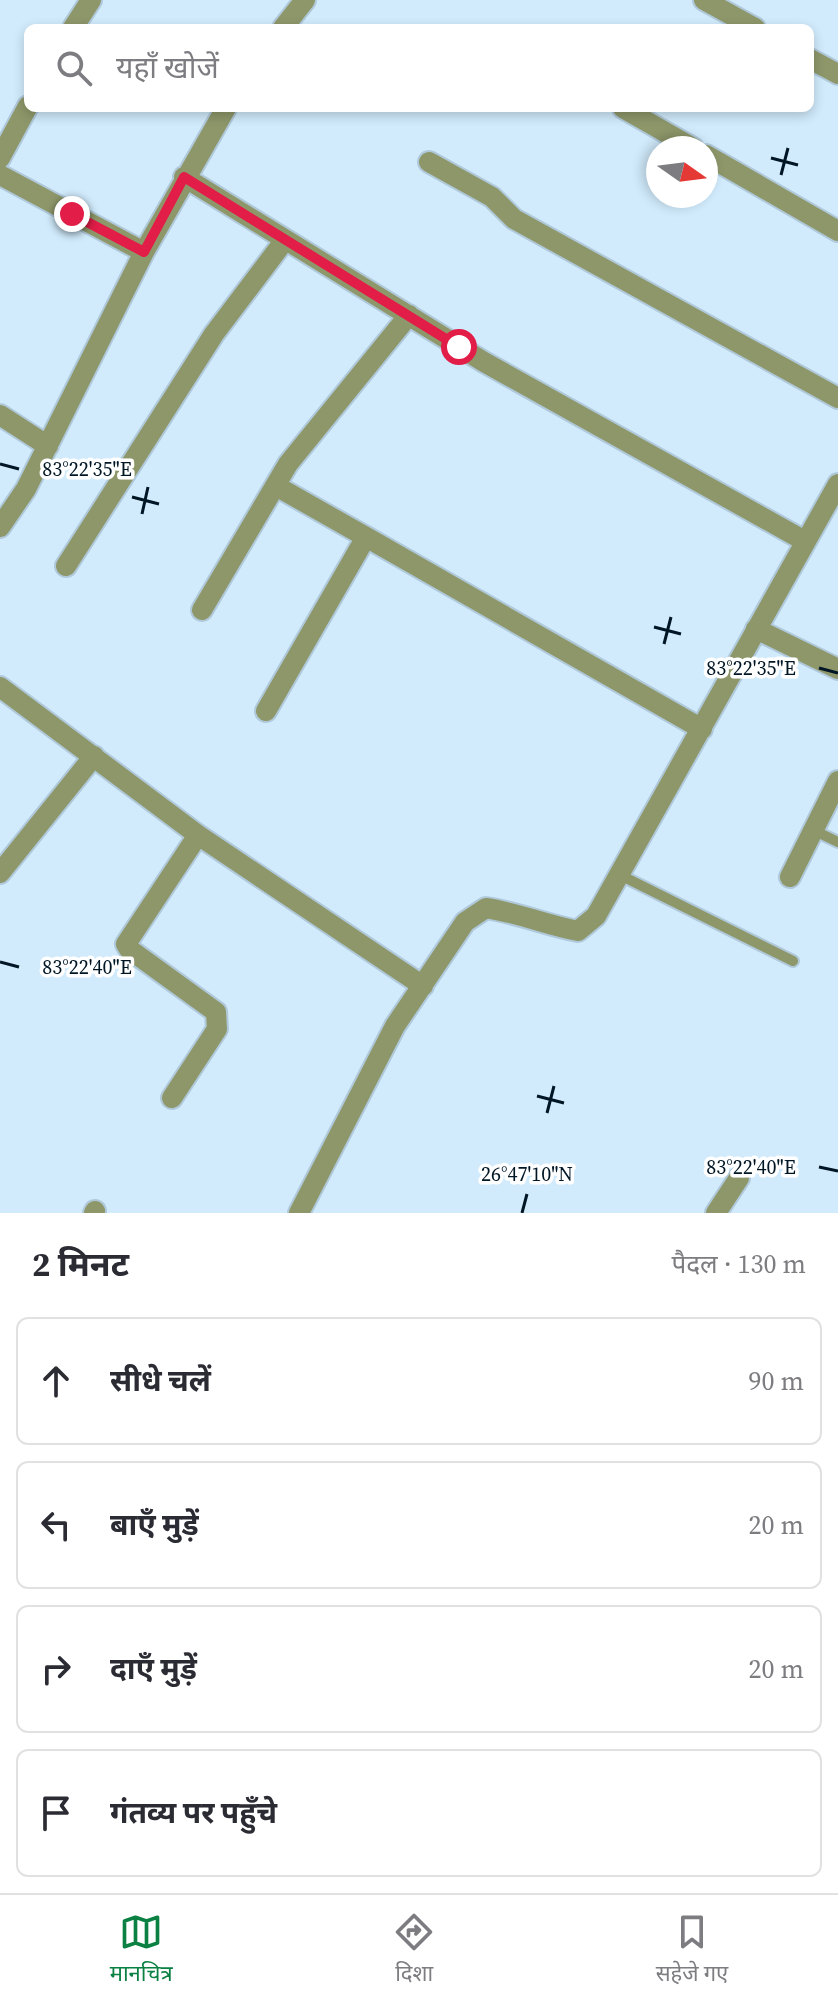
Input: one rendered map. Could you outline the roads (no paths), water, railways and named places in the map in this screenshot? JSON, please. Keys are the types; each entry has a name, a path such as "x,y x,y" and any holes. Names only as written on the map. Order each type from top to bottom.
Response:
{"street":[{"path":"79,24 91,0"},
{"path":"286,24 305,0"},
{"path":"704,0 748,24"},
{"path":"814,61 838,74"},
{"path":"0,158 25,112"},
{"path":"0,527 26,489 144,252 224,112"},
{"path":"630,112 672,136"},
{"path":"429,162 492,197 514,219 838,398"},
{"path":"718,162 838,231"},
{"path":"0,175 144,252"},
{"path":"184,177 484,362 803,540"},
{"path":"66,566 214,334 285,240"},
{"path":"202,610 288,464 409,315"},
{"path":"0,415 48,446"},
{"path":"299,1213 395,1026 465,922 486,908 523,913 552,926 578,931 596,916 702,729 803,540 838,484"},
{"path":"276,486 702,729"},
{"path":"266,711 366,537"},
{"path":"756,629 838,669"},
{"path":"0,687 198,835 423,986"},
{"path":"0,873 94,756"},
{"path":"790,877 838,781"},
{"path":"172,1098 217,1029 218,1017 126,944 198,835"},
{"path":"716,1213 739,1178"}],"lane":[{"path":"813,830 838,842"},
{"path":"620,875 793,961"}]}
